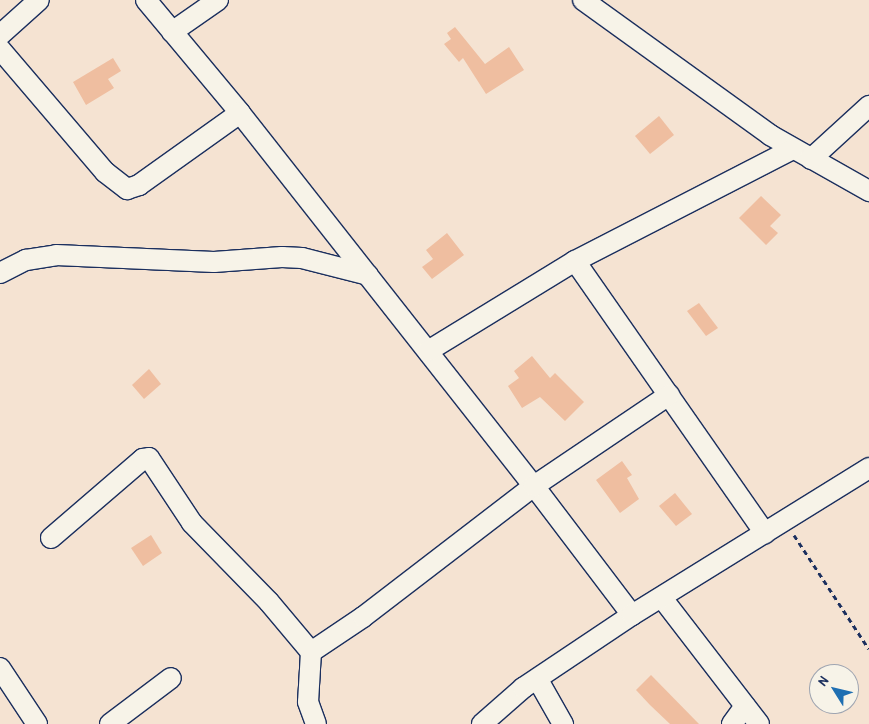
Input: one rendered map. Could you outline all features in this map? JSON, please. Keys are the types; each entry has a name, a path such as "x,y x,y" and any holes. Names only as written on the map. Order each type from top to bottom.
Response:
{"street":[{"path":"0,35 39,0"},
{"path":"146,0 240,112 534,486 632,615"},
{"path":"172,32 218,0"},
{"path":"583,0 793,149 869,191"},
{"path":"0,49 105,172 127,189 139,185 240,112"},
{"path":"811,159 869,106"},
{"path":"428,351 575,261 793,149"},
{"path":"0,274 26,260 56,255 214,262 282,257 302,258 368,275"},
{"path":"575,261 765,533"},
{"path":"310,652 363,617 534,486 669,395"},
{"path":"51,538 143,459 149,458 192,523 269,602 310,652 308,702 316,724"},
{"path":"482,724 523,688 538,680 632,615 869,468"},
{"path":"662,598 759,724"},
{"path":"0,668 37,724"},
{"path":"110,724 171,678"},
{"path":"538,680 563,724"},
{"path":"732,724 745,706"}],"path":[{"path":"785,521 869,649"}],"building":[{"path":"455,27 485,64 509,47 524,70 486,94 463,58 459,62 444,44 451,39 447,33"},
{"path":"113,58 121,71 108,79 114,88 86,105 73,82"},
{"path":"659,116 674,135 650,154 635,136"},
{"path":"761,196 781,215 770,226 778,233 766,245 739,218"},
{"path":"447,233 464,255 432,279 422,267 433,259 426,250"},
{"path":"699,303 718,328 706,336 687,311"},
{"path":"532,356 550,378 555,373 584,402 565,421 540,397 522,408 508,386 519,378 514,371"},
{"path":"149,369 161,384 144,399 132,385"},
{"path":"622,461 632,475 627,478 639,499 620,513 596,480"},
{"path":"675,493 692,514 676,526 659,506"},
{"path":"151,535 162,553 143,566 131,548"},
{"path":"651,675 699,724 670,724 650,705 636,690"}]}
